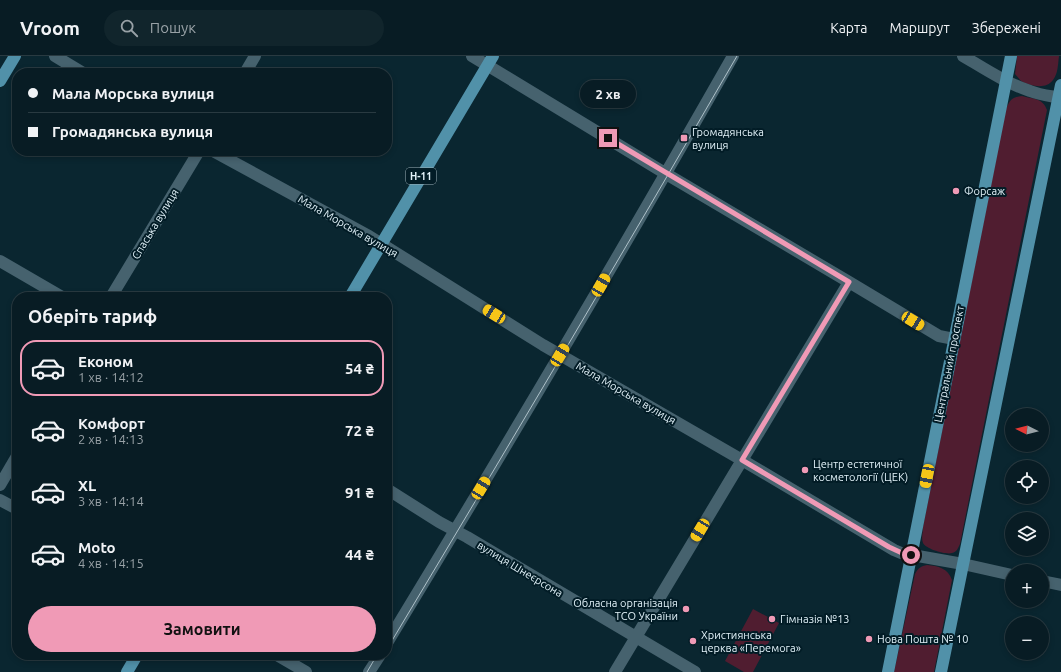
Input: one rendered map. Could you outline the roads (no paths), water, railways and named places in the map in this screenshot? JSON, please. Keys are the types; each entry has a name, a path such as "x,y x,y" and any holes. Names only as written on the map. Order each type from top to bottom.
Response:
{"main road":[{"path":"0,81 14,56"},
{"name":"Центральний проспект","path":"888,672 1011,56"},
{"name":"Н-11","path":"353,292 490,60"},
{"path":"941,672 1060,98 1061,85"},
{"path":"127,672 134,660"}],"street":[{"path":"55,56 75,68"},
{"path":"248,68 255,56"},
{"path":"472,56 490,60 666,173 939,336 954,339"},
{"path":"392,635 560,355 733,56"},
{"path":"963,56 990,73 1031,92 1060,98"},
{"name":"Спаська вулиця","path":"114,292 196,156"},
{"name":"Мала Морська вулиця","path":"222,156 381,244 560,355 889,547 902,553 1005,573"},
{"path":"0,261 53,292"},
{"path":"615,672 849,282"},
{"path":"0,485 12,465"},
{"name":"вулиця Шнеєрсона","path":"392,493 695,672"},
{"path":"0,500 12,506"},
{"path":"1049,582 1061,585"},
{"path":"285,660 306,672"},
{"path":"369,672 377,660"}],"tram line":[{"path":"392,641 737,56"},
{"path":"367,672 374,660"}],"place":[{"name":"Громадянська вулиця","path":"684,138"},
{"name":"Форсаж","path":"956,191"},
{"name":"Центр естетичної косметології (ЦЕК)","path":"805,470"},
{"name":"Обласна організація ТСО України","path":"686,609"},
{"name":"Гімназія №13","path":"772,619"},
{"name":"Нова Пошта № 10","path":"869,639"},
{"name":"Християнська церква «Перемога»","path":"693,641"}]}
